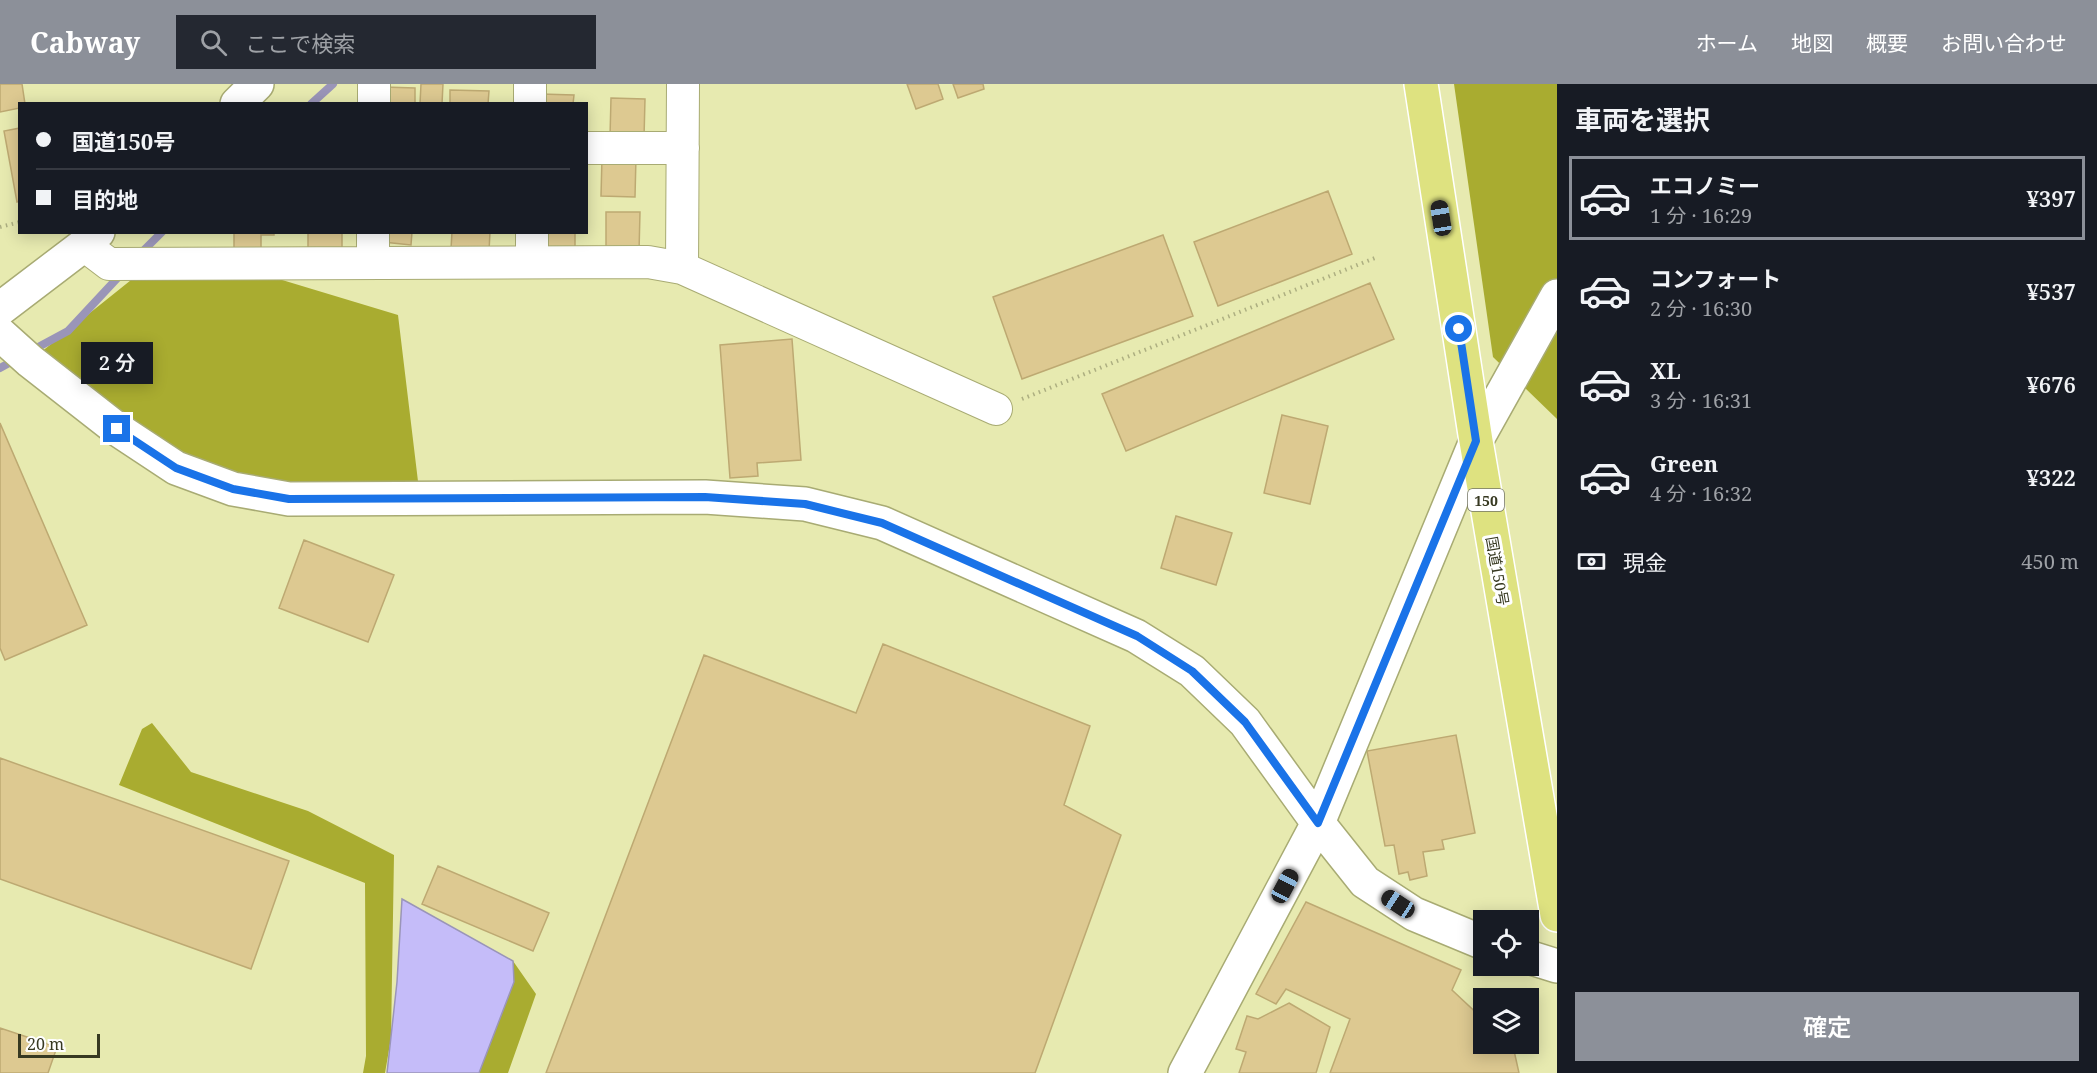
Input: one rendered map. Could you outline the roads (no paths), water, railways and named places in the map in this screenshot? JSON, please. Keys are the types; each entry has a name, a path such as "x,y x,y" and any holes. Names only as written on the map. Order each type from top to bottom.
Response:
{"highway":[{"name":"国道150号","path":"1420,84 1476,441 1557,915"}],"street":[{"path":"239,102 257,84"},
{"path":"374,102 375,84"},
{"path":"530,84 530,102"},
{"path":"682,268 683,84"},
{"path":"588,148 683,148"},
{"path":"0,309 91,239 110,264 373,248 532,247 682,268 996,409"},
{"path":"1185,1073 1318,823 1476,441 1557,296"},
{"path":"0,334 30,361 117,429 176,468 233,489 289,499 705,497 805,504 882,523 1137,636 1192,671 1245,722 1318,823 1365,882 1414,914 1473,938"},
{"path":"1539,960 1557,966"}],"waterway":[{"path":"313,102 333,84"},
{"path":"138,256 160,234"},
{"path":"29,352 68,331 123,272"},
{"path":"0,368 18,358"}]}
